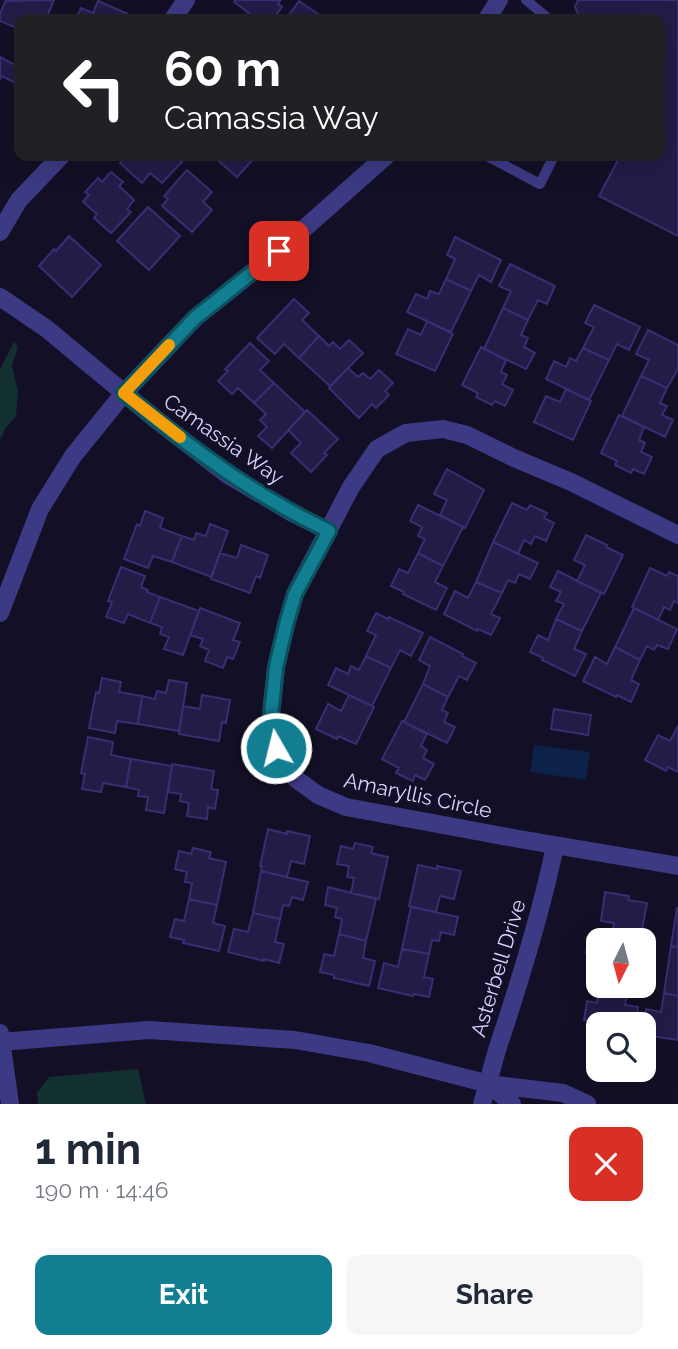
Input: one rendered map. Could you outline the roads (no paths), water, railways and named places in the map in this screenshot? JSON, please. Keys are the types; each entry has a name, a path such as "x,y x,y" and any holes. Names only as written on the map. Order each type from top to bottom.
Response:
{"street":[{"path":"0,232 19,200 56,161"},
{"path":"0,613 40,509 73,456 124,393 195,318 279,251 380,161"},
{"name":"Camassia Way","path":"0,297 47,329 228,474 329,531"},
{"name":"Amaryllis Circle","path":"678,535 467,435 443,429 406,433 377,449 351,487 295,594 276,667 271,715 276,748 296,779 318,796 346,807 678,866"},
{"name":"Asterbell Drive","path":"482,1104 534,933 555,846"},
{"path":"10,1104 0,1039 149,1030 295,1040 369,1053 489,1084 563,1093 587,1104"},
{"path":"489,1084 512,1104"}],"lane":[{"path":"526,0 544,14"},
{"path":"496,161 540,184 552,161"}],"water":[{"path":"534,745 590,752 586,780 530,772"}]}
